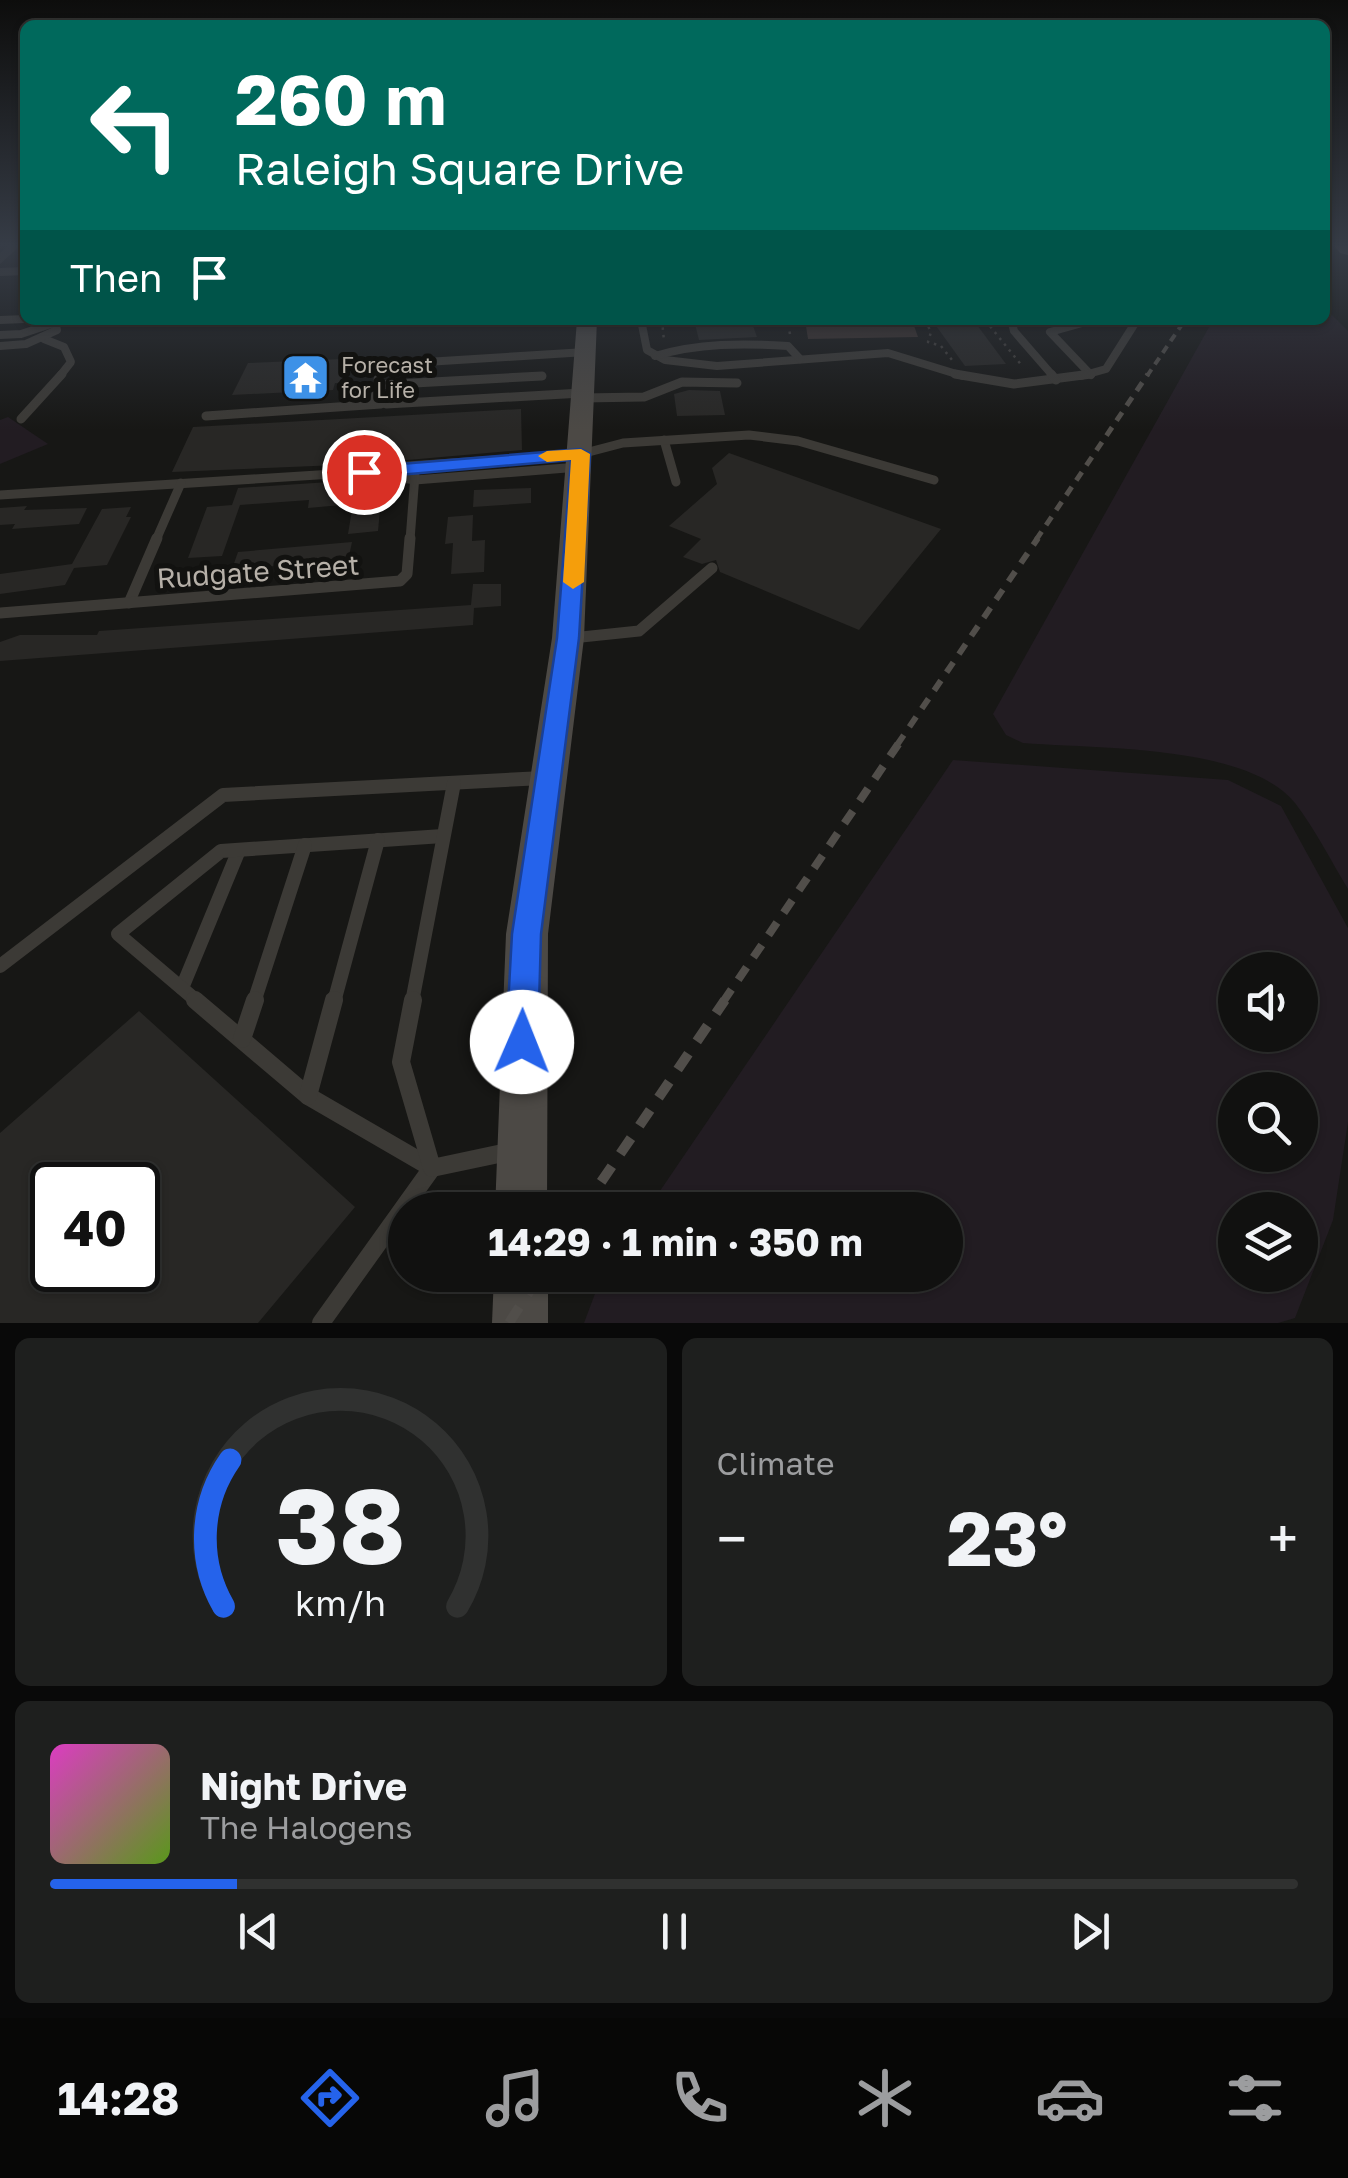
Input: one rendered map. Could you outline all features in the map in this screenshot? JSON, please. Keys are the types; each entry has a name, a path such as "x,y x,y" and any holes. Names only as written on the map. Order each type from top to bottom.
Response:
{"street":[{"path":"521,1192 527,934 568,638 587,336"},
{"path":"520,1292 520,1323"}],"lane":[{"path":"0,335 21,334 41,325"},
{"path":"0,346 44,339 57,330 53,325"},
{"path":"641,325 639,341 655,356 681,364 894,353 976,380 1056,380 1090,375 1106,369 1132,325"},
{"path":"1012,325 1056,380"},
{"path":"1074,325 1050,332 1090,375"},
{"path":"386,404 375,399 380,370 394,364 542,354 587,336"},
{"path":"21,418 34,408 70,362 64,347 44,339"},
{"path":"655,356 672,350 768,344 788,346 800,359"},
{"path":"542,354 542,395"},
{"path":"378,385 542,376"},
{"path":"206,416 542,395 644,397 682,382 737,383"},
{"path":"373,474 415,480 580,460 622,443 749,435 798,441 934,480"},
{"path":"664,440 676,482"},
{"path":"0,496 373,474 416,466 580,460"},
{"name":"Rudgate Street","path":"0,613 400,581 408,574 416,466"},
{"path":"128,603 181,483"},
{"path":"568,638 639,631 712,568"},
{"path":"0,966 223,795 547,778"},
{"path":"432,1168 401,1062 454,783"},
{"path":"443,836 221,851 118,934 308,1096 432,1168 522,1150"},
{"path":"308,1096 378,840"},
{"path":"242,1039 304,846"},
{"path":"182,988 239,850"},
{"path":"321,1323 432,1168"}],"path":[{"path":"789,325 790,334"},
{"path":"928,325 931,332 928,342 941,346 954,363"},
{"path":"989,325 1026,372 1009,372"}],"shaded area":[{"path":"1330,313 1348,331 1348,889 1295,803 1272,784 1242,770 1168,753 1023,743 1006,735 993,714 1210,325 1330,325"},
{"path":"914,325 918,337 808,339 806,326"},
{"path":"8,417 48,444 0,464 0,420"},
{"path":"953,760 1228,780 1281,806 1348,928 1348,1122 1333,1220 1318,1259 1318,1192 1218,1192 1218,1292 1305,1292 1295,1318 1278,1323 584,1323 596,1292 963,1292 963,1192 659,1192"}],"building":[{"path":"695,325 753,325 757,337 699,340"},
{"path":"935,325 977,325 1006,364 965,366"},
{"name":"Forecast for Life","path":"342,359 340,367 347,366 342,383 335,383 333,390 232,395 248,363"},
{"path":"689,390 720,391 725,415 677,416 674,394"},
{"path":"521,409 522,450 362,464 172,472 193,427"},
{"path":"729,453 941,529 859,630 720,572 716,560 702,564 683,557 701,539 669,526 717,484 712,468"},
{"path":"360,480 357,501 381,499 378,531 348,534 353,504 308,508 309,500 240,505 222,556 188,558 207,507 232,505 238,488"},
{"path":"531,488 531,503 473,507 474,490"},
{"path":"27,506 24,510 87,508 79,524 12,529 15,524 0,525 0,508"},
{"path":"131,507 126,517 131,517 107,565 74,568 65,585 0,594 0,574 72,564 102,509"},
{"path":"473,515 472,541 485,540 484,572 451,574 453,543 445,544 448,517"},
{"path":"352,542 348,561 232,569 238,552"},
{"path":"473,584 501,584 501,606 474,608 473,625 0,661 0,642 20,635 97,635 99,631 471,605"},
{"path":"139,1011 355,1207 258,1323 0,1323 0,1133"}],"railway":[{"path":"1147,376 1182,325"},
{"path":"1036,540 1148,374"},
{"path":"897,745 1038,538"},
{"path":"723,1002 899,743"},
{"path":"594,1192 725,1000"},
{"path":"509,1323 529,1292"}],"slow traffic":[{"path":"547,456 581,454 573,582"}],"place":[{"name":"Forecast for Life","path":"306,377"}],"route":[{"path":"364,472 581,454 568,638 527,934 522,1042"}]}
